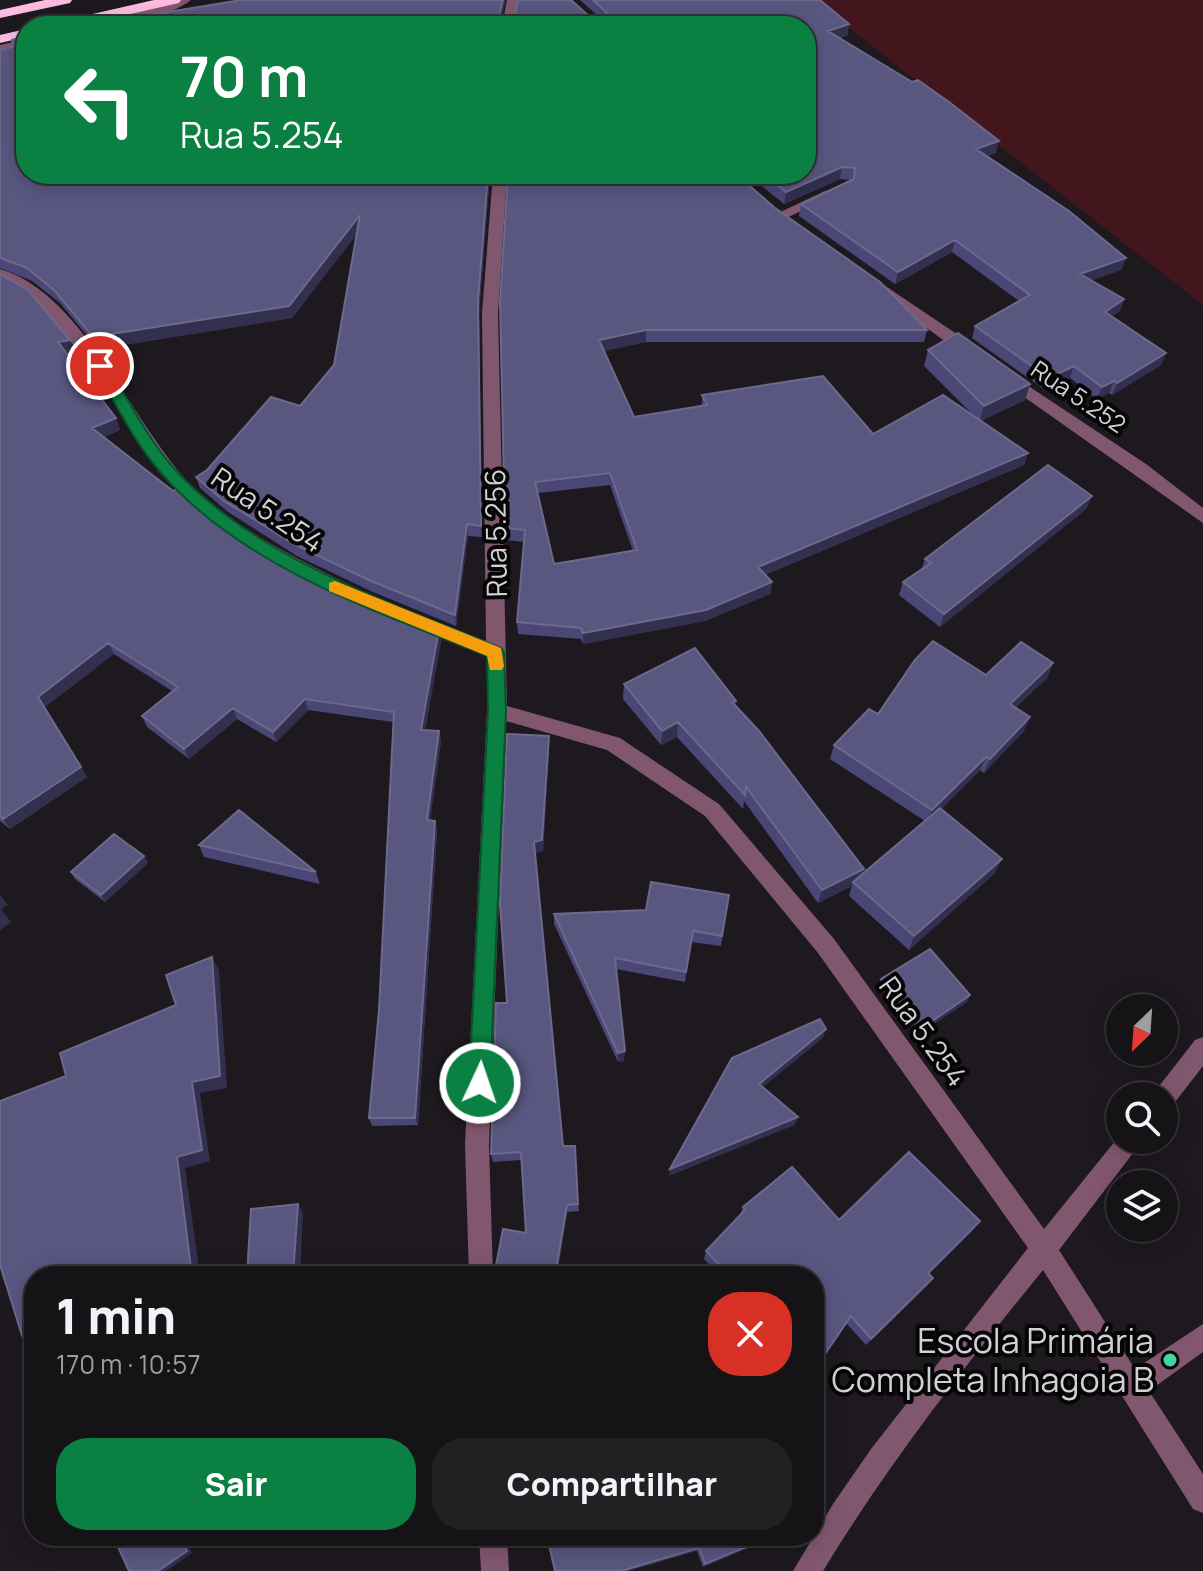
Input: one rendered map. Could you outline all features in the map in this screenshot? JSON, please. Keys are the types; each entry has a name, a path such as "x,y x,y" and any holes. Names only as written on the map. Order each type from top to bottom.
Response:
{"highway":[{"path":"0,14 65,0"},
{"path":"103,16 174,0"}],"street":[{"path":"137,16 185,0"},
{"path":"0,49 16,38"},
{"name":"Rua 5.256","path":"481,1266 477,1145 497,711 490,313 499,184"},
{"path":"781,214 833,191"},
{"name":"Rua 5.252","path":"858,271 1140,468 1203,517"},
{"name":"Rua 5.254","path":"0,274 40,297 100,366 164,467 191,495 232,528 271,552 374,604"},
{"path":"400,615 495,652"},
{"name":"Rua 5.254","path":"497,711 613,744 712,810 826,946 1045,1251 1203,1499"},
{"path":"1176,1082 1203,1048"},
{"path":"824,1540 885,1448 1120,1154"},
{"path":"1132,1387 1203,1337"},
{"path":"494,1546 495,1571"},
{"path":"807,1571 821,1546"}],"shaded area":[{"path":"813,0 1203,0 1203,305"}],"building":[{"path":"241,0 503,0 499,16 144,16"},
{"path":"518,0 571,0 589,16 515,16"},
{"path":"593,0 820,0 849,24 828,31 912,82 918,80 949,102 999,141 976,149 1069,211 1126,258 1080,274 1124,299 1105,312 1166,353 1117,383 1114,381 1102,387 1074,366 1049,378 975,326 1030,295 955,240 898,272 801,204 854,179 855,168 842,167 816,179 816,16 606,16 606,12"},
{"path":"16,39 16,184 487,184 478,301 481,526 467,524 455,615 371,581 294,544 224,501 196,477 207,470 271,397 300,406 334,365 360,215 289,306 93,337 55,291 27,268 0,258 0,50 13,47 12,40"},
{"path":"507,184 747,184 775,208 880,282 927,330 646,330 599,340 634,417 707,405 702,395 823,376 873,434 943,395 1028,453 758,567 772,582 706,610 583,633 581,628 517,622 525,530 505,528 500,301","holes":["610,473 637,550 554,564 535,482"]},
{"path":"776,184 804,184 786,192"},
{"path":"0,274 28,290 70,340 58,342 116,418 92,428 173,491 178,488 221,523 327,584 439,629 421,730 439,731 427,820 435,821 415,1118 369,1118 379,1010 394,712 305,699 273,732 233,708 184,749 142,716 178,687 108,643 38,697 81,767 3,819 0,816"},
{"path":"958,333 1030,384 984,406 928,350"},
{"path":"1048,465 1092,496 944,614 903,582 931,563 925,559"},
{"path":"933,641 986,675 1021,642 1053,663 1010,704 1030,717 990,759 986,757 932,810 834,745 869,709 878,714 915,660"},
{"path":"695,648 736,701 732,702 759,731 864,869 822,890 746,787 745,795 678,722 662,731 624,684"},
{"path":"507,734 549,736 542,840 534,842 563,1146 575,1146 578,1204 567,1205 557,1266 496,1266 503,1229 526,1233 521,1152 491,1154 496,1003 507,1003 500,904"},
{"path":"940,808 1002,859 914,936 853,882"},
{"path":"239,810 316,872 199,845"},
{"path":"114,834 144,856 101,895 71,872"},
{"path":"651,882 729,895 722,936 693,931 686,972 615,958 625,1051 618,1053 554,914 646,910"},
{"path":"930,949 970,995 922,1028 881,979"},
{"path":"212,957 220,1076 192,1082 202,1150 177,1157 191,1266 24,1266 24,1342 0,1265 0,1101 66,1076 60,1053 176,1005 166,975"},
{"path":"820,1019 826,1029 759,1084 798,1117 670,1169 732,1058"},
{"path":"909,1152 980,1221 928,1273 933,1278 871,1339 851,1316 824,1355 824,1266 720,1266 706,1251 745,1210 743,1207 792,1167 839,1220"},
{"path":"298,1204 294,1266 248,1266 251,1209"},
{"path":"118,1546 184,1546 187,1551 158,1571 129,1571"},
{"path":"549,1546 749,1546 705,1564 699,1548 621,1571 555,1571"}],"slow traffic":[{"path":"335,587 495,652 496,666"}],"place":[{"name":"Escola Primária Completa Inhagoia B","path":"1170,1360"}],"route":[{"path":"100,366 164,467 191,495 232,528 337,588 495,652 497,711 480,1083"}]}
